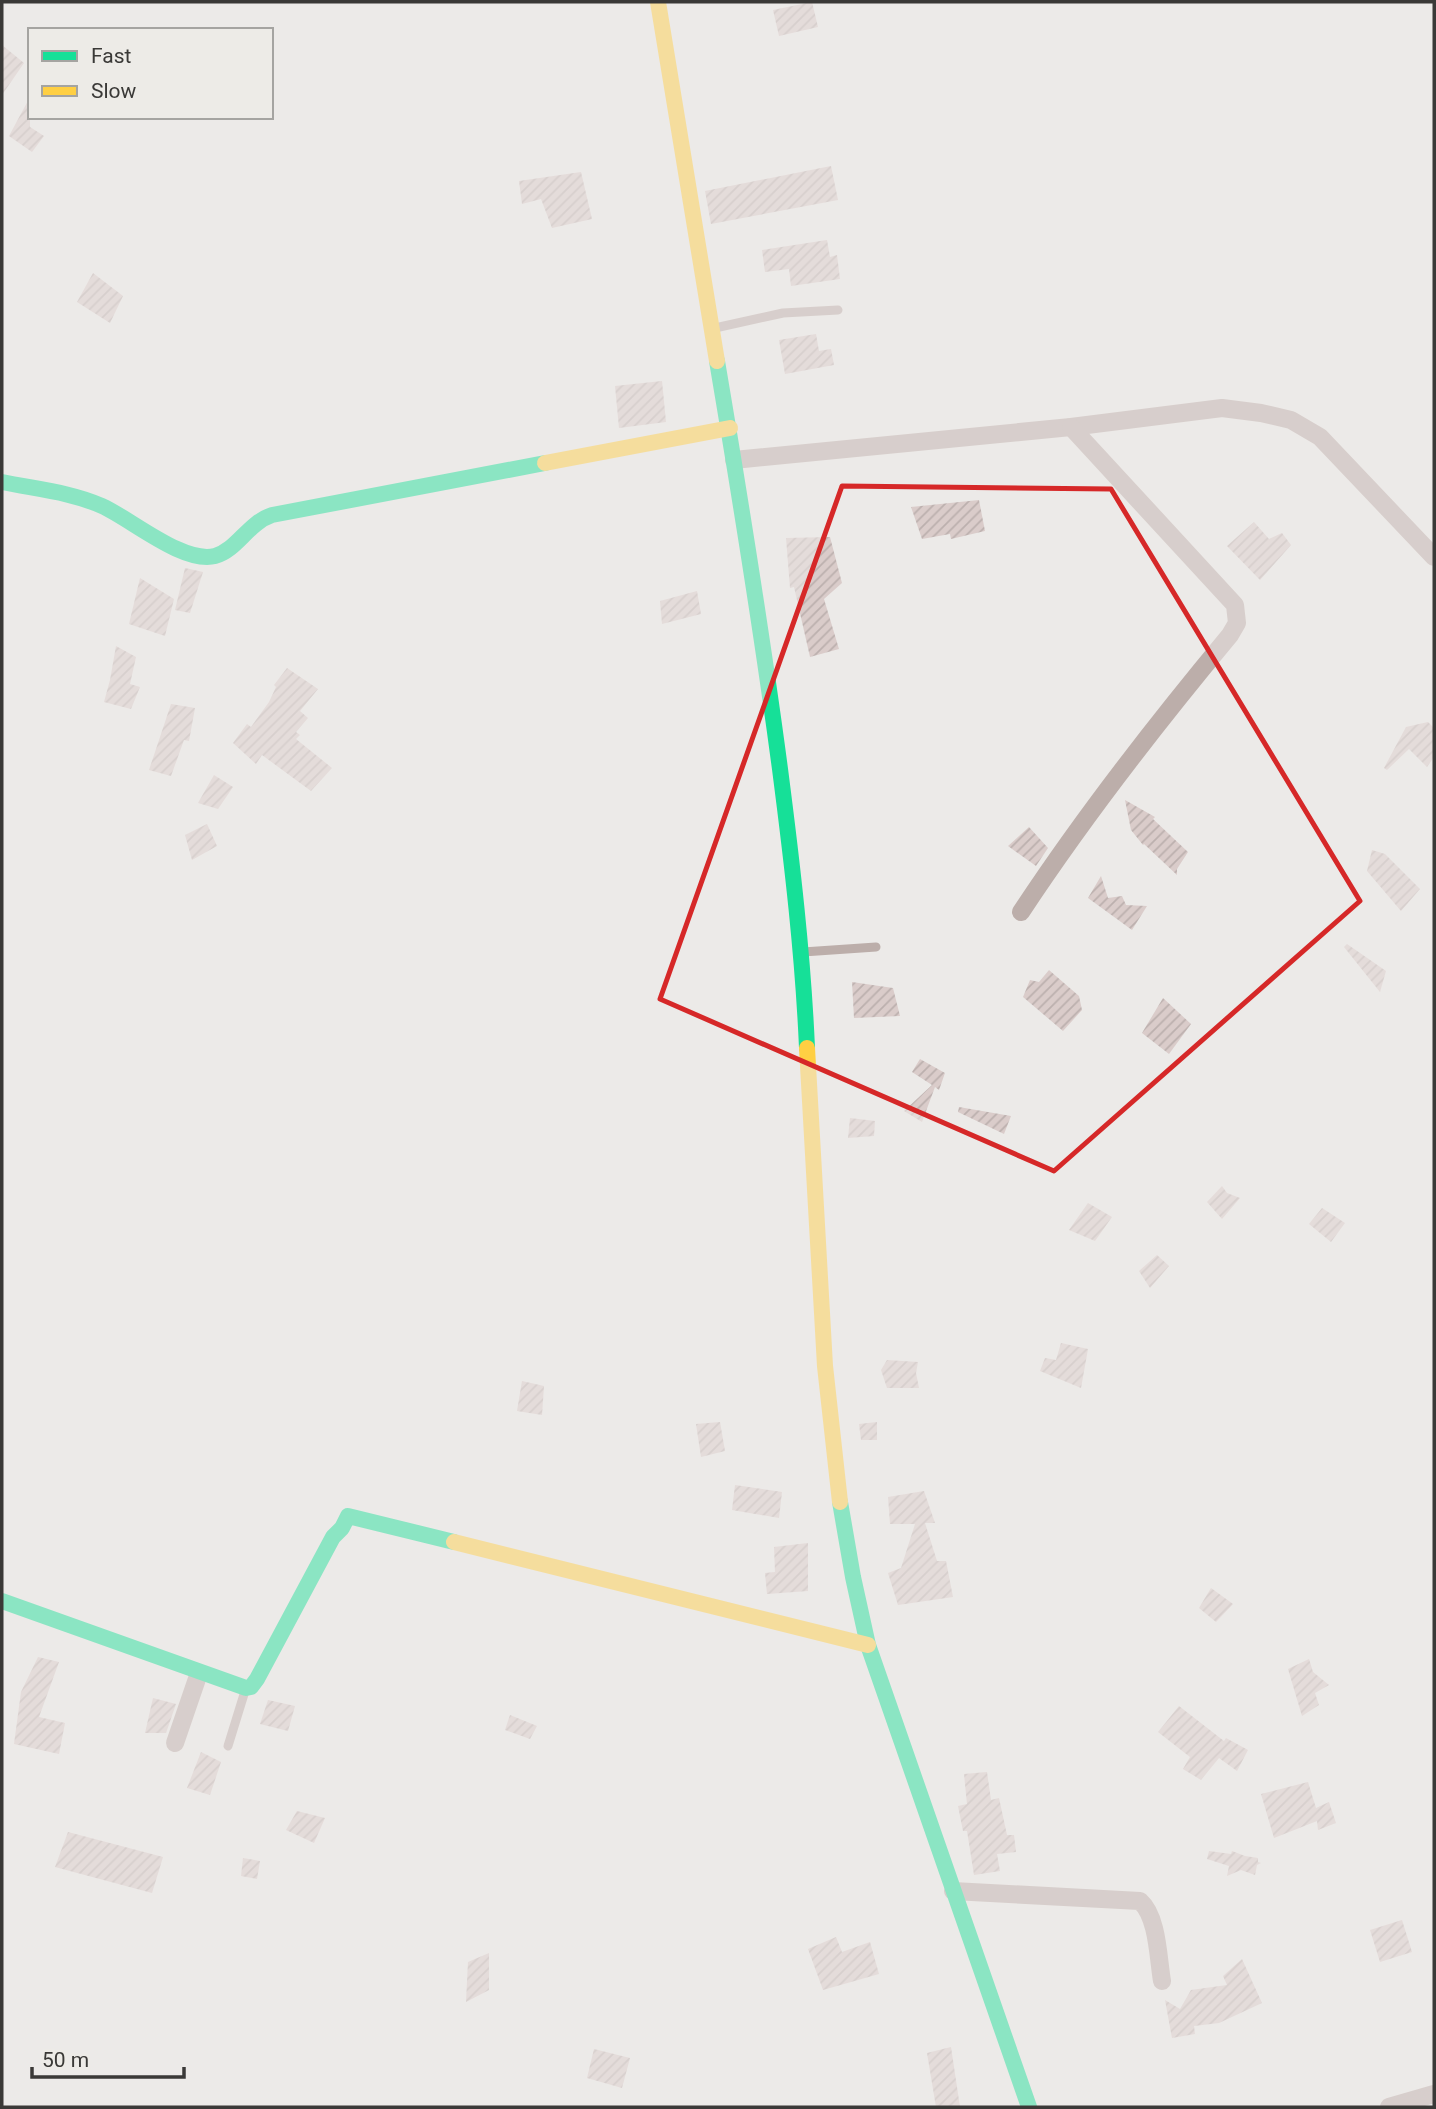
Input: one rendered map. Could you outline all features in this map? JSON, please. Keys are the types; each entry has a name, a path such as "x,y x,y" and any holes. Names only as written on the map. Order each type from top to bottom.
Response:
{"street":[{"path":"658,2 760,616 802,953 831,1430 855,1597 868,1645 1029,2107"},
{"path":"734,460 1071,427 1222,408 1261,413 1291,420 1320,437 1434,556"},
{"path":"1021,912 1061,852 1139,746 1237,623 1235,605 1071,427"},
{"path":"2,482 78,498 102,506 183,551 200,556 214,556 230,547 256,522 281,513 730,428"},
{"path":"2,1601 199,1673 246,1688 251,1687 333,1538 348,1516 868,1645"},
{"path":"175,1743 199,1673"},
{"path":"953,1891 1140,1901 1151,1917 1162,1981"},
{"path":"1389,2107 1434,2094"}],"lane":[{"path":"713,328 783,313 838,310"},
{"path":"802,953 876,947"},
{"path":"228,1746 246,1688"}],"highlighted area":[{"path":"842,486 1111,489 1360,901 1054,1171 660,999"}],"building":[{"path":"812,2 818,27 779,36 773,10"},
{"path":"2,45 24,63 2,95"},
{"path":"28,101 30,127 44,136 32,152 9,136"},
{"path":"831,166 838,200 711,224 705,191"},
{"path":"581,172 592,219 552,228 541,199 522,204 519,181"},
{"path":"827,240 830,257 837,255 840,279 791,286 789,269 765,272 762,250"},
{"path":"93,273 123,296 110,323 77,302"},
{"path":"816,334 819,351 831,349 834,365 785,374 779,340"},
{"path":"662,381 666,422 619,428 615,386"},
{"path":"979,500 985,531 951,539 950,534 922,539 911,507"},
{"path":"1254,522 1269,539 1282,533 1291,545 1260,580 1227,546"},
{"path":"830,537 842,583 824,599 839,649 810,657 794,587 790,588 786,538"},
{"path":"185,568 203,572 190,613 175,610"},
{"path":"140,578 174,599 165,636 129,624"},
{"path":"697,591 701,614 662,624 660,601"},
{"path":"116,646 136,657 130,684 140,687 131,709 104,702"},
{"path":"287,668 318,689 300,711 308,718 296,732 300,735 296,739 332,768 311,791 262,755 256,764 233,743 247,724 251,727 269,702 276,687 274,685"},
{"path":"171,704 195,708 189,741 184,740 171,776 149,770"},
{"path":"1428,722 1434,728 1434,757 1427,767 1409,749 1387,770 1384,768 1406,727"},
{"path":"214,775 233,787 218,809 198,803"},
{"path":"1125,800 1155,817 1153,819 1188,852 1177,869 1177,875 1143,845 1131,830"},
{"path":"207,824 217,846 192,860 185,835"},
{"path":"1029,827 1048,848 1036,866 1008,846"},
{"path":"1372,850 1385,854 1420,889 1401,911 1367,871"},
{"path":"1101,876 1108,898 1122,896 1126,905 1147,906 1132,930 1088,898"},
{"path":"1347,944 1386,971 1380,992 1344,947"},
{"path":"1049,970 1079,996 1082,1010 1063,1031 1023,997 1030,980 1039,982"},
{"path":"852,982 893,988 900,1016 854,1018"},
{"path":"1163,998 1191,1024 1169,1054 1142,1033"},
{"path":"920,1059 945,1073 939,1090 935,1087 922,1122 904,1111 932,1085 912,1072"},
{"path":"959,1107 1011,1116 1004,1134 958,1112"},
{"path":"850,1118 875,1121 874,1136 848,1138"},
{"path":"1222,1186 1227,1193 1240,1198 1222,1219 1207,1202"},
{"path":"1088,1203 1112,1217 1095,1241 1069,1230"},
{"path":"1322,1208 1345,1223 1331,1242 1309,1224"},
{"path":"1157,1255 1169,1266 1150,1288 1139,1271"},
{"path":"1061,1343 1088,1349 1081,1388 1040,1371 1045,1358 1056,1360"},
{"path":"887,1360 918,1362 916,1373 919,1388 887,1388 881,1370"},
{"path":"522,1381 544,1386 542,1415 517,1411"},
{"path":"720,1422 725,1451 701,1457 696,1424"},
{"path":"877,1422 877,1440 861,1440 859,1424"},
{"path":"735,1485 782,1492 779,1518 732,1510"},
{"path":"924,1491 935,1523 925,1523 937,1561 946,1561 953,1597 898,1605 888,1573 901,1568 915,1524 890,1524 888,1497"},
{"path":"808,1543 808,1591 767,1594 765,1573 775,1572 774,1547"},
{"path":"1211,1588 1233,1604 1216,1622 1199,1608"},
{"path":"38,1657 59,1662 39,1717 65,1723 59,1754 14,1744 21,1692"},
{"path":"1309,1659 1313,1672 1329,1685 1315,1693 1319,1705 1302,1716 1288,1669"},
{"path":"153,1698 176,1704 166,1733 145,1733"},
{"path":"268,1700 295,1706 288,1731 260,1724"},
{"path":"1179,1706 1224,1741 1226,1738 1248,1750 1237,1771 1219,1758 1201,1780 1183,1769 1190,1757 1158,1732"},
{"path":"510,1715 537,1726 530,1739 505,1730"},
{"path":"201,1752 221,1762 210,1795 187,1788"},
{"path":"987,1772 991,1800 999,1798 1007,1835 1014,1835 1016,1852 997,1854 1000,1871 974,1875 967,1831 963,1831 958,1806 967,1804 964,1774"},
{"path":"1308,1782 1316,1808 1329,1802 1336,1823 1318,1830 1317,1821 1274,1838 1261,1794"},
{"path":"297,1811 325,1818 314,1843 286,1830"},
{"path":"68,1832 163,1857 152,1893 55,1867"},
{"path":"1209,1851 1231,1854 1232,1851 1258,1858 1261,1863 1257,1865 1255,1875 1241,1870 1227,1876 1229,1866 1207,1859"},
{"path":"243,1858 260,1861 257,1879 241,1876"},
{"path":"1402,1920 1412,1952 1380,1962 1370,1930"},
{"path":"836,1937 842,1952 870,1942 879,1974 823,1990 808,1949"},
{"path":"489,1953 489,1990 466,2002 468,1962"},
{"path":"1242,1959 1262,2003 1219,2023 1194,2026 1195,2034 1172,2038 1165,2000 1180,2009 1191,1990 1227,1985 1223,1976"},
{"path":"951,2047 960,2107 936,2107 927,2053"},
{"path":"594,2049 630,2058 622,2088 587,2078"}],"traffic: fast":[{"path":"717,361 780,769 803,978 807,1048"},
{"path":"2,482 90,501 114,512 157,539 202,557 223,553 256,524 272,515 545,463"},
{"path":"840,1502 868,1645 1029,2107"},
{"path":"2,1601 246,1688 251,1687 257,1679 333,1537 348,1516 454,1542"}],"traffic: slow":[{"path":"658,2 717,361"},
{"path":"545,463 730,428"},
{"path":"807,1048 825,1366 840,1502"},
{"path":"454,1542 868,1645"}]}
